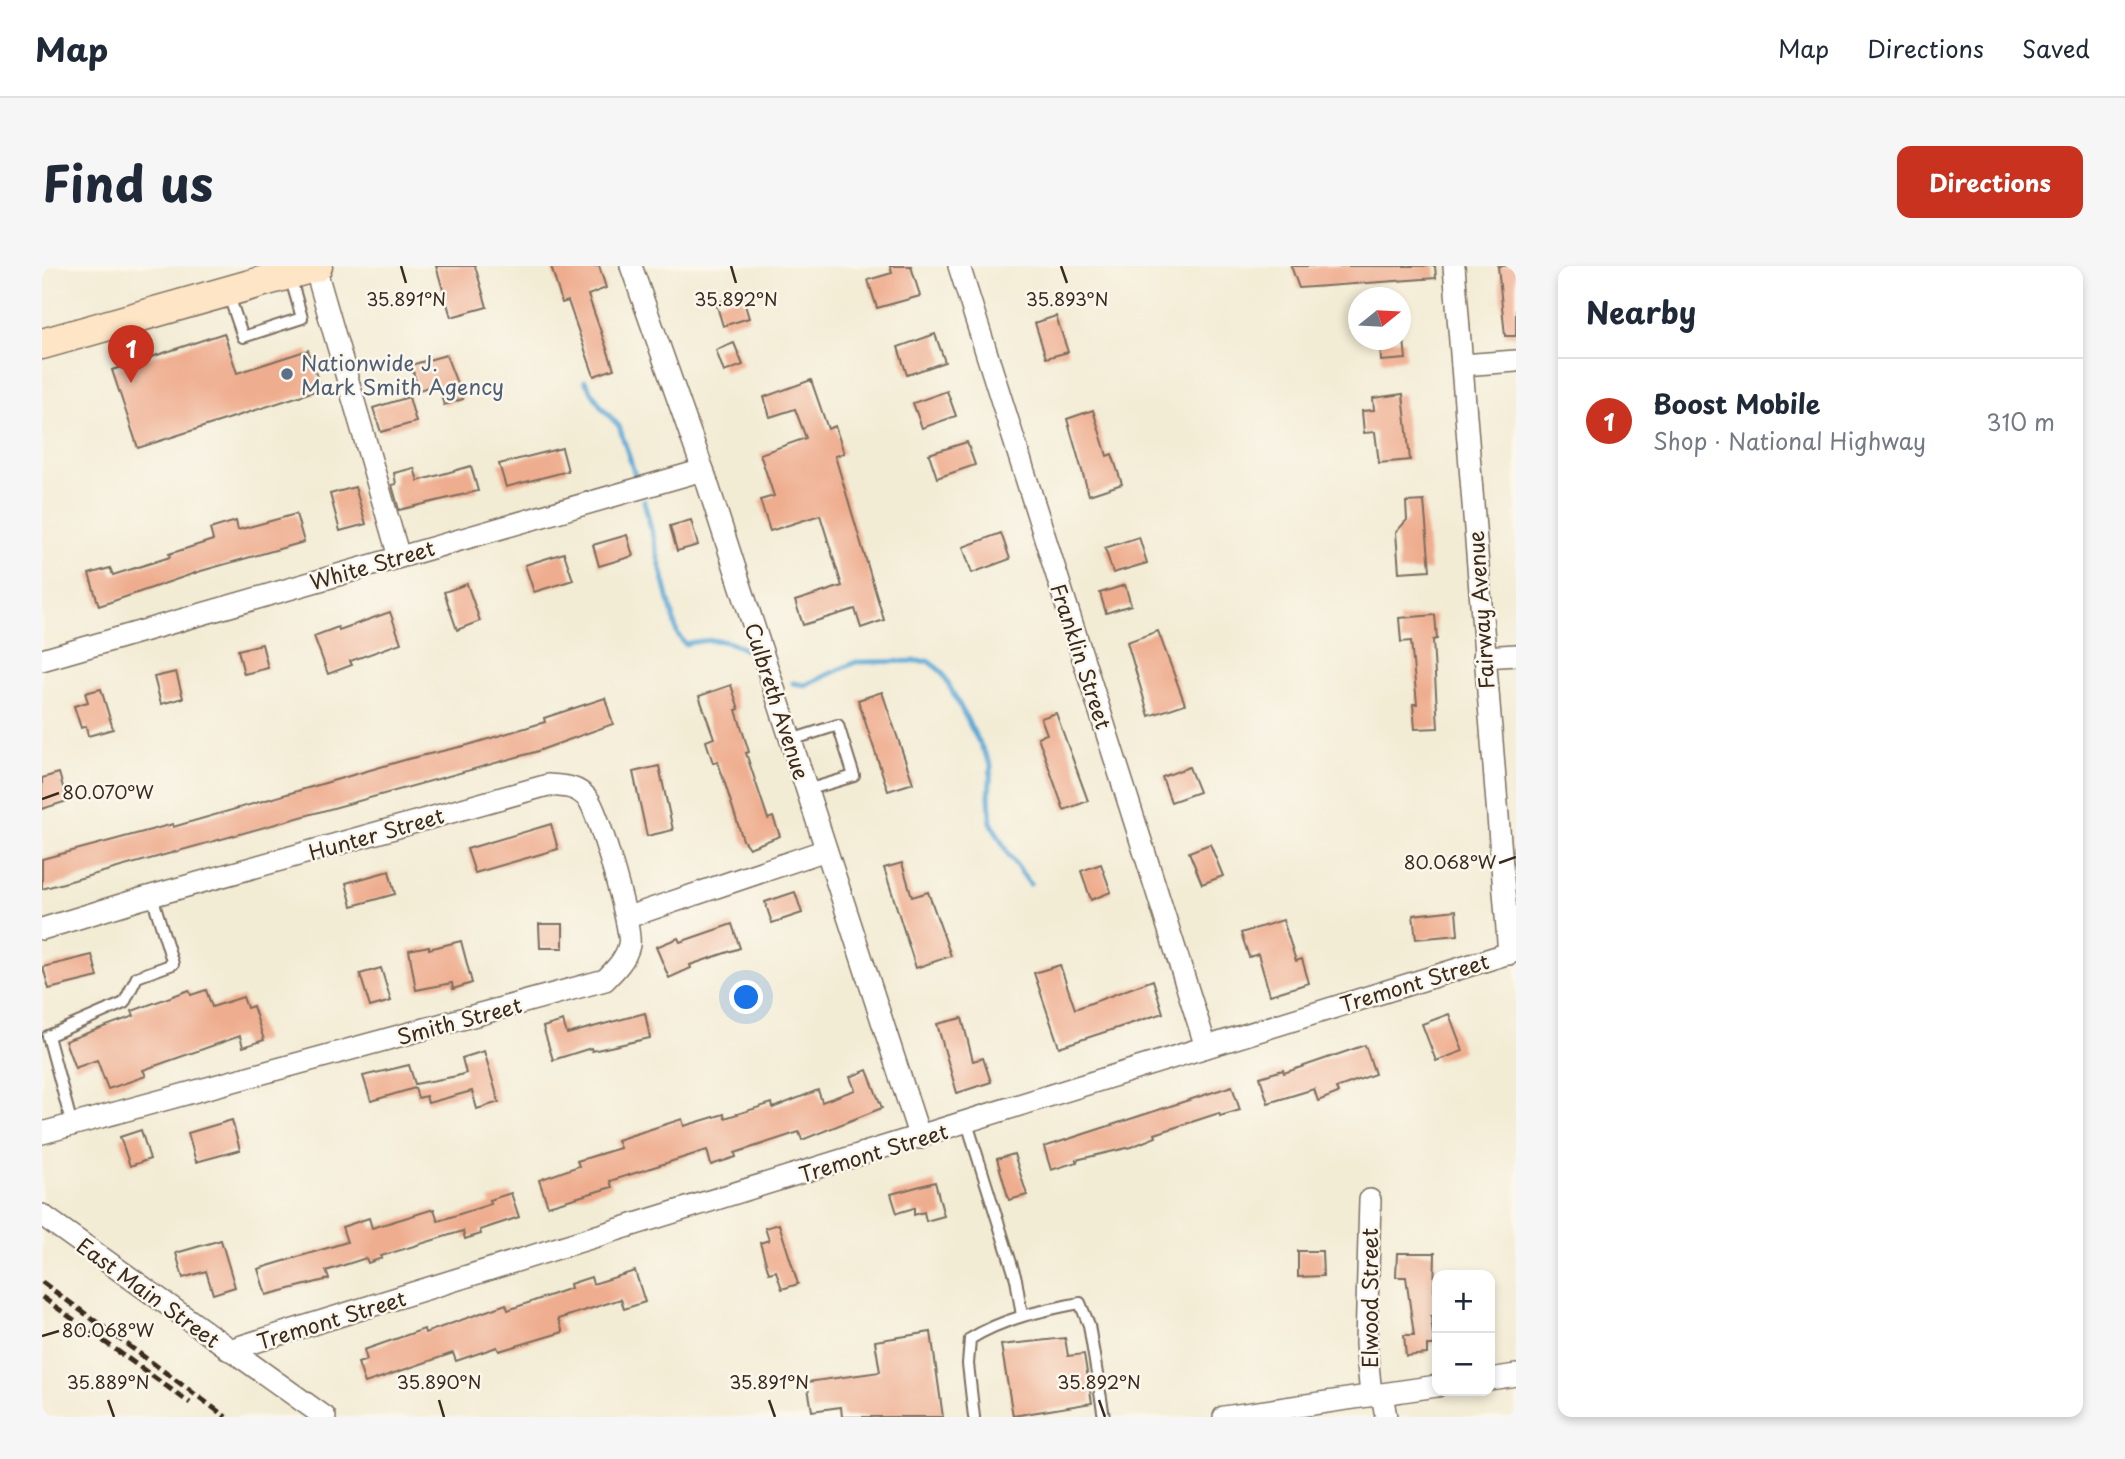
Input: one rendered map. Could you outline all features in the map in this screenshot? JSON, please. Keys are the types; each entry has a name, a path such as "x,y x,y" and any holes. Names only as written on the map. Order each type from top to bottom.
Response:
{"main road":[{"path":"42,344 309,268"}],"street":[{"name":"Culbreth Avenue","path":"631,266 702,470 920,1138"},
{"name":"Franklin Street","path":"959,266 1206,1047"},
{"name":"Fairway Avenue","path":"1454,266 1484,657 1512,952"},
{"path":"309,268 400,556"},
{"path":"1462,365 1516,361"},
{"name":"White Street","path":"42,660 702,470"},
{"path":"1484,657 1516,655"},
{"name":"Hunter Street","path":"42,929 548,785 571,786 590,800 628,917"},
{"path":"628,917 826,849"},
{"name":"Smith Street","path":"42,1133 605,980 619,967 630,943 628,917"},
{"name":"Tremont Street","path":"229,1350 920,1138 1512,952"},
{"name":"Elwood Street","path":"1370,1200 1366,1344 1377,1394 1386,1417"},
{"name":"East Main Street","path":"42,1215 325,1417"},
{"path":"1495,1378 1516,1376"},
{"path":"1224,1417 1432,1387"}],"lane":[{"path":"227,291 243,337 302,318 309,268"},
{"path":"791,740 838,725 854,776 807,790"},
{"path":"72,1125 48,1036 124,1003 137,977 173,964 152,896"},
{"path":"967,1123 1016,1279 1022,1317"},
{"path":"974,1417 968,1364 970,1339 989,1327 1080,1303 1088,1325 1104,1417"}],"building":[{"path":"436,266 475,266 487,307 451,317"},
{"path":"551,266 599,266 606,288 588,295 614,369 594,376 568,301 562,303"},
{"path":"890,266 911,266 920,296 877,308 868,280 892,273"},
{"path":"1291,266 1435,266 1436,278 1299,288"},
{"path":"1498,266 1516,266 1516,336 1505,336"},
{"path":"742,295 749,318 723,326 716,303"},
{"path":"1056,316 1068,352 1046,358 1035,323"},
{"path":"224,333 237,373 308,350 321,389 138,448 112,370"},
{"path":"935,334 945,362 907,375 898,347"},
{"path":"734,343 743,365 724,372 716,350"},
{"path":"1380,350 1405,350 1406,359 1381,361"},
{"path":"446,355 463,399 444,405 438,384 419,390 411,365"},
{"path":"811,380 828,429 835,426 844,453 835,456 884,620 861,628 855,609 803,625 795,601 842,586 820,515 770,531 760,500 774,496 760,454 806,438 795,409 770,417 764,397"},
{"path":"947,391 956,416 922,428 913,403"},
{"path":"1403,394 1410,460 1379,463 1375,432 1364,433 1362,411 1374,410 1373,398"},
{"path":"409,397 416,422 381,432 373,408"},
{"path":"1093,410 1107,456 1112,454 1122,484 1089,495 1067,419"},
{"path":"967,442 975,465 937,478 929,454"},
{"path":"562,448 568,471 506,487 499,464"},
{"path":"471,466 478,491 399,510 392,485 396,484 394,473 414,468 418,481"},
{"path":"355,487 366,524 340,531 330,494"},
{"path":"1424,501 1430,570 1399,572 1396,532 1407,520 1406,502"},
{"path":"296,514 304,542 201,571 99,606 89,574 110,568 113,575 170,557 169,554 213,540 210,529 236,521 238,530"},
{"path":"691,520 698,545 677,551 670,526"},
{"path":"1001,533 1010,559 972,573 963,547"},
{"path":"627,535 633,556 599,566 593,545"},
{"path":"1139,537 1147,563 1113,573 1105,548"},
{"path":"564,553 573,580 534,592 525,565"},
{"path":"467,584 480,621 457,630 444,592"},
{"path":"1125,585 1131,605 1106,613 1100,593"},
{"path":"390,612 401,643 350,661 352,665 328,674 314,636"},
{"path":"1435,615 1437,639 1433,640 1438,728 1415,729 1413,704 1417,704 1411,641 1401,642 1399,618"},
{"path":"1158,631 1185,704 1149,716 1127,642"},
{"path":"262,644 268,668 244,674 238,650"},
{"path":"176,672 183,698 161,704 154,677"},
{"path":"731,685 749,752 746,753 768,819 773,817 780,836 749,848 743,840 718,762 713,763 706,741 714,738 699,696"},
{"path":"101,689 113,729 88,736 86,726 81,728 74,706 88,702 85,693"},
{"path":"882,692 913,783 888,791 858,700"},
{"path":"605,698 613,724 535,752 42,889 42,859 173,824 173,827 408,759 468,745 545,722 544,718"},
{"path":"1056,713 1088,801 1064,810 1038,737 1047,734 1041,718"},
{"path":"659,766 673,830 647,836 633,772"},
{"path":"1189,767 1199,792 1171,802 1162,777"},
{"path":"59,773 67,801 42,809 42,778"},
{"path":"551,824 558,849 475,873 467,849"},
{"path":"1210,844 1223,876 1202,884 1189,852"},
{"path":"902,863 912,897 928,892 951,956 916,968 884,868"},
{"path":"1101,864 1111,892 1091,900 1081,871"},
{"path":"389,871 395,894 352,906 346,883"},
{"path":"795,892 802,913 772,923 765,902"},
{"path":"1456,910 1458,935 1416,939 1413,915"},
{"path":"1283,920 1296,961 1302,959 1309,983 1270,995 1258,954 1249,957 1241,933"},
{"path":"539,924 563,924 563,948 540,948"},
{"path":"732,924 740,948 690,965 691,968 669,978 656,947 678,938 680,942"},
{"path":"461,941 472,983 453,989 452,983 416,990 409,950 429,946 429,949"},
{"path":"92,955 98,977 49,989 43,967"},
{"path":"1060,965 1075,1009 1153,980 1163,1013 1059,1047 1034,973"},
{"path":"381,968 391,1001 370,1007 360,974"},
{"path":"189,990 191,995 206,990 212,1007 243,997 247,1008 253,1006 264,1040 243,1047 240,1036 143,1070 146,1076 108,1089 97,1060 75,1068 65,1041 134,1016 132,1011"},
{"path":"645,1013 650,1038 592,1051 591,1048 553,1060 543,1027 563,1021 567,1034"},
{"path":"1449,1014 1463,1051 1436,1061 1422,1024"},
{"path":"962,1018 973,1061 983,1058 991,1082 957,1093 937,1024"},
{"path":"1365,1045 1375,1074 1336,1088 1338,1093 1318,1101 1314,1089 1268,1103 1260,1077 1283,1070 1284,1073"},
{"path":"484,1051 499,1102 477,1109 472,1091 428,1103 426,1096 418,1098 415,1088 371,1101 363,1076 409,1065 415,1084 457,1076 466,1073 462,1058"},
{"path":"867,1070 882,1108 802,1140 799,1132 735,1153 736,1157 711,1165 707,1150 610,1181 612,1187 548,1206 539,1180 579,1166 577,1161 620,1148 617,1140 682,1119 684,1126 724,1114 725,1118 772,1103 773,1108 818,1090 822,1102 855,1090 850,1077"},
{"path":"1232,1086 1240,1110 1220,1116 1219,1113 1155,1134 1156,1137 1131,1147 1076,1160 1077,1162 1051,1170 1044,1147"},
{"path":"232,1120 240,1150 196,1162 188,1133"},
{"path":"141,1130 150,1159 130,1166 120,1137"},
{"path":"1014,1154 1027,1195 1009,1200 997,1159"},
{"path":"935,1182 944,1216 926,1221 924,1212 914,1215 914,1208 897,1213 891,1194"},
{"path":"511,1193 519,1217 480,1230 481,1234 465,1239 463,1231 381,1256 382,1258 368,1263 366,1258 326,1271 329,1279 266,1295 258,1269 347,1242 342,1227 369,1218 372,1228 434,1209 438,1221 491,1204 489,1200"},
{"path":"779,1224 798,1284 782,1289 776,1271 769,1273 760,1243 769,1240 765,1228"},
{"path":"221,1240 235,1287 213,1294 206,1271 183,1278 176,1253"},
{"path":"1298,1251 1322,1251 1323,1276 1298,1277"},
{"path":"1397,1253 1435,1253 1435,1270 1432,1270 1432,1345 1427,1345 1427,1354 1406,1356 1404,1335 1414,1335 1406,1277 1396,1277"},
{"path":"635,1271 645,1302 624,1309 621,1299 558,1319 563,1332 499,1351 497,1347 456,1361 453,1353 365,1383 358,1363 367,1360 364,1350 424,1329 425,1333 506,1304 508,1310 571,1288 570,1284 591,1277 593,1284"},
{"path":"931,1332 943,1417 842,1417 841,1407 812,1411 807,1382 880,1372 875,1341"},
{"path":"1065,1338 1068,1356 1084,1354 1092,1403 1013,1416 1001,1345"}],"waterway":[{"path":"585,381 602,408 619,426 636,478"},
{"path":"644,501 677,633 685,644 704,641 728,642 752,654"},
{"path":"793,683 805,685 856,662 928,661 942,672 991,765 991,822 1008,854 1030,884"}],"railway":[{"path":"42,1282 226,1417"},
{"path":"42,1297 190,1403"}],"place":[{"name":"Nationwide J. Mark Smith Agency","path":"287,374"},
{"name":"Boost Mobile","path":"131,383"}]}
